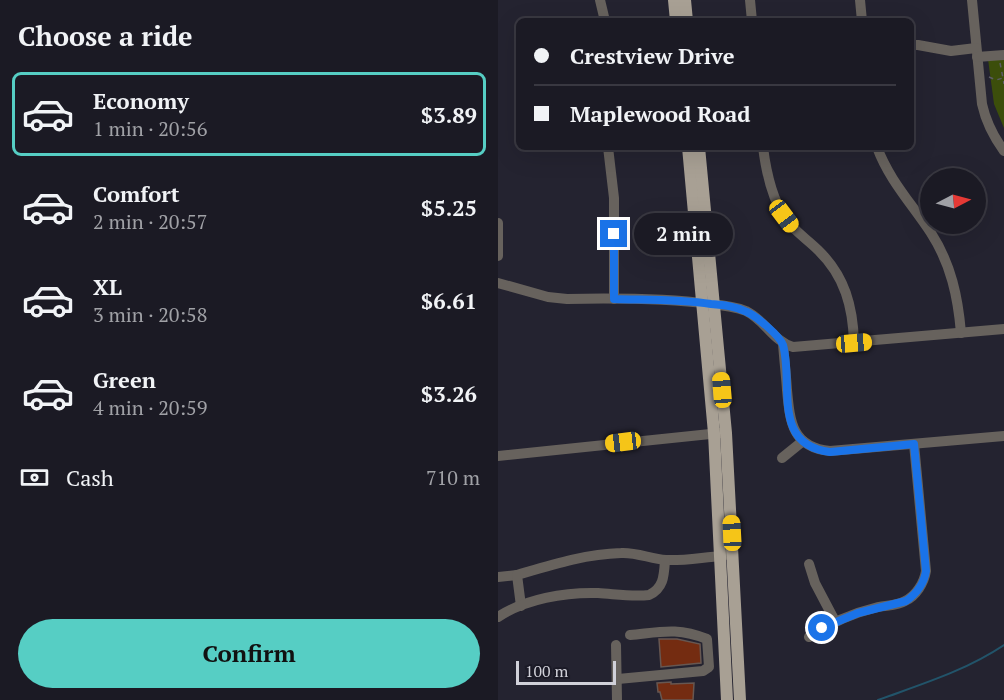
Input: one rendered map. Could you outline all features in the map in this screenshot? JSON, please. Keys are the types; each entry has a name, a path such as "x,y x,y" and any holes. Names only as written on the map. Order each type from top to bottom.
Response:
{"main road":[{"path":"674,0 676,18"},
{"path":"685,0 687,18"},
{"path":"688,150 709,304"},
{"path":"699,150 740,700"},
{"path":"727,700 728,554"}],"street":[{"path":"600,0 604,18"},
{"path":"750,0 752,18"},
{"path":"860,0 862,18"},
{"path":"972,0 977,52 984,78 985,118 1004,151"},
{"path":"914,45 1001,56"},
{"path":"608,150 614,198 614,299"},
{"path":"764,150 775,199 784,216 793,228 827,259 845,288 853,320 854,343"},
{"path":"878,150 892,179 931,232 941,250 956,292 961,333"},
{"path":"498,223 498,256"},
{"path":"498,283 548,297 695,300 732,307 747,312 761,321 783,343 793,347 1004,329"},
{"path":"783,343 789,414 794,430 808,446 830,452 1004,436"},
{"path":"498,456 720,433"},
{"path":"782,458 803,441"},
{"path":"809,637 835,621 878,607 906,601 916,592 925,578 914,444"},
{"path":"498,577 517,575 584,556 612,553 627,553 665,560 728,554"},
{"path":"498,617 521,606 576,594 649,595 661,586 665,560"},
{"path":"809,564 815,583 835,621"},
{"path":"517,575 521,606"},
{"path":"618,679 703,671 709,667 707,639 690,632 679,630 630,635"},
{"path":"616,645 617,700"}],"path":[{"path":"1001,56 1000,68 1004,84"},
{"path":"984,78 996,80 1003,78"}],"green space":[{"path":"1004,57 1004,128 994,104 988,59"}],"building":[{"path":"659,639 677,639 700,644 701,663 661,667"},
{"path":"671,682 671,684 694,683 693,700 662,700 657,683"}],"waterway":[{"path":"878,700 959,670 1004,645"}],"route":[{"path":"614,234 614,299 695,300 732,307 747,312 761,321 783,343 790,422 799,438 808,446 830,452 914,444 926,571 922,584 906,601 858,613 822,628"}]}
